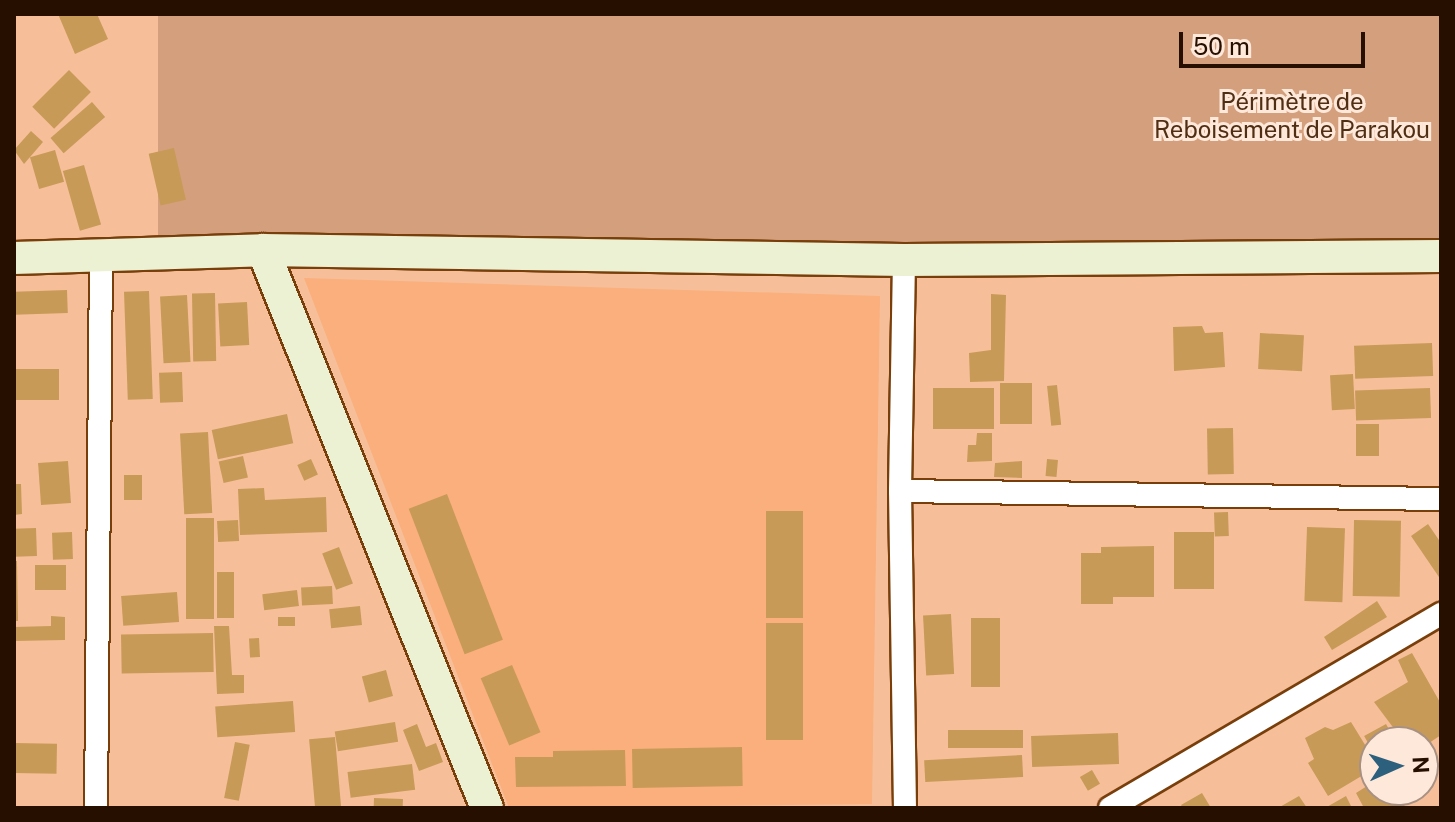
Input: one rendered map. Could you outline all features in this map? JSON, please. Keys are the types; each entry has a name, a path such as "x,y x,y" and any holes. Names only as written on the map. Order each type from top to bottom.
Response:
{"street":[{"path":"263,250 487,808"},
{"path":"14,258 263,250 904,260 1441,256"},
{"path":"96,808 101,257"},
{"path":"904,260 900,491 905,808"},
{"path":"900,491 1441,499"},
{"path":"1110,808 1441,614"}],"shaded area":[{"path":"304,278 880,296 872,804 509,808"}],"green space":[{"name":"Périmètre de Reboisement de Parakou","path":"158,14 1441,14 1441,242 158,242"}],"building":[{"path":"58,14 97,14 108,39 75,54"},
{"path":"69,70 91,92 54,129 32,107"},
{"path":"92,102 105,117 64,153 50,138"},
{"path":"31,131 43,142 24,164 14,150"},
{"path":"174,148 186,200 161,205 149,154"},
{"path":"55,150 64,182 39,189 30,157"},
{"path":"84,165 101,225 80,231 63,171"},
{"path":"67,290 68,313 15,315 14,292"},
{"path":"149,291 153,399 128,400 124,292"},
{"path":"192,293 215,293 216,361 193,361"},
{"path":"991,294 1006,295 1004,381 970,382 969,353 991,350"},
{"path":"187,295 191,362 164,363 160,296"},
{"path":"247,302 249,345 220,346 218,304"},
{"path":"1202,326 1205,333 1223,332 1225,367 1174,371 1173,327"},
{"path":"1260,333 1304,335 1302,371 1258,369"},
{"path":"1432,343 1433,376 1355,379 1354,346"},
{"path":"14,369 59,369 59,400 14,400"},
{"path":"182,372 183,402 160,403 159,373"},
{"path":"1353,374 1355,409 1332,410 1330,375"},
{"path":"1000,383 1032,383 1032,424 1000,424"},
{"path":"1057,385 1061,425 1051,426 1047,386"},
{"path":"933,388 994,388 994,429 933,429"},
{"path":"1430,388 1431,418 1356,421 1355,391"},
{"path":"287,414 293,443 218,459 212,430"},
{"path":"1356,424 1379,424 1379,456 1356,456"},
{"path":"1207,428 1233,428 1234,474 1208,474"},
{"path":"208,432 212,513 184,514 180,433"},
{"path":"977,433 992,433 992,461 967,462 968,445 976,445"},
{"path":"243,456 248,477 224,483 219,462"},
{"path":"311,459 318,475 304,481 297,465"},
{"path":"1047,459 1058,460 1056,477 1046,476"},
{"path":"68,461 71,503 41,505 38,463"},
{"path":"1022,461 1022,478 994,477 995,463"},
{"path":"124,475 142,475 142,500 124,500"},
{"path":"14,484 21,484 22,514 14,515"},
{"path":"264,488 265,500 326,497 327,532 240,535 238,489"},
{"path":"447,494 503,640 465,654 409,509"},
{"path":"766,511 803,511 803,618 766,618"},
{"path":"1214,512 1228,512 1229,536 1215,536"},
{"path":"186,518 214,518 214,619 186,619"},
{"path":"238,520 239,541 218,542 217,521"},
{"path":"1354,520 1401,521 1400,597 1353,596"},
{"path":"1428,524 1441,543 1441,580 1411,536"},
{"path":"1307,527 1345,528 1342,602 1304,601"},
{"path":"36,528 37,556 15,557 14,529"},
{"path":"72,532 73,559 53,560 52,533"},
{"path":"1174,532 1214,532 1214,589 1174,589"},
{"path":"1154,546 1154,597 1113,597 1113,604 1081,604 1081,553 1101,553 1101,547"},
{"path":"339,547 353,583 336,590 322,553"},
{"path":"14,561 17,561 18,621 14,621"},
{"path":"35,565 66,565 66,590 35,590"},
{"path":"217,572 234,572 234,618 217,618"},
{"path":"332,586 333,604 302,606 301,588"},
{"path":"297,590 299,606 264,610 262,594"},
{"path":"177,592 179,622 123,626 121,596"},
{"path":"1377,601 1387,617 1332,650 1324,637"},
{"path":"360,606 362,625 331,628 329,609"},
{"path":"951,614 954,674 926,675 923,615"},
{"path":"51,616 65,617 65,640 14,641 14,627 51,626"},
{"path":"278,617 295,617 295,626 278,626"},
{"path":"971,618 1000,618 1000,687 971,687"},
{"path":"766,623 803,623 803,740 766,740"},
{"path":"214,626 229,626 232,675 244,675 244,693 217,694"},
{"path":"213,633 214,672 122,674 121,635"},
{"path":"259,638 260,657 250,657 249,639"},
{"path":"1412,653 1441,704 1439,736 1439,726 1392,726 1374,702 1408,682 1398,660"},
{"path":"512,665 541,732 509,745 481,678"},
{"path":"386,670 393,696 369,703 362,676"},
{"path":"293,701 295,732 217,737 215,706"},
{"path":"395,722 398,742 338,751 335,732"},
{"path":"1351,722 1359,735 1359,778 1328,796 1308,763 1314,759 1305,738 1325,727 1333,730"},
{"path":"417,724 426,747 436,743 443,762 419,771 403,730"},
{"path":"948,730 1023,730 1023,748 948,748"},
{"path":"1118,733 1119,764 1032,767 1031,736"},
{"path":"335,737 341,808 315,808 309,739"},
{"path":"235,742 250,745 239,801 224,798"},
{"path":"14,743 57,744 56,774 14,773"},
{"path":"742,747 743,786 633,788 632,749"},
{"path":"625,750 626,786 516,787 515,757 553,757 553,751"},
{"path":"1022,755 1023,777 925,782 924,760"},
{"path":"412,764 415,790 351,798 347,772"},
{"path":"1092,770 1100,784 1088,791 1080,777"},
{"path":"1202,793 1211,808 1183,808 1181,805"},
{"path":"1299,796 1307,808 1278,808"},
{"path":"1346,796 1352,808 1325,808"},
{"path":"374,798 403,799 403,808 374,808"},
{"path":"1363,806 1406,808 1364,808"}]}
